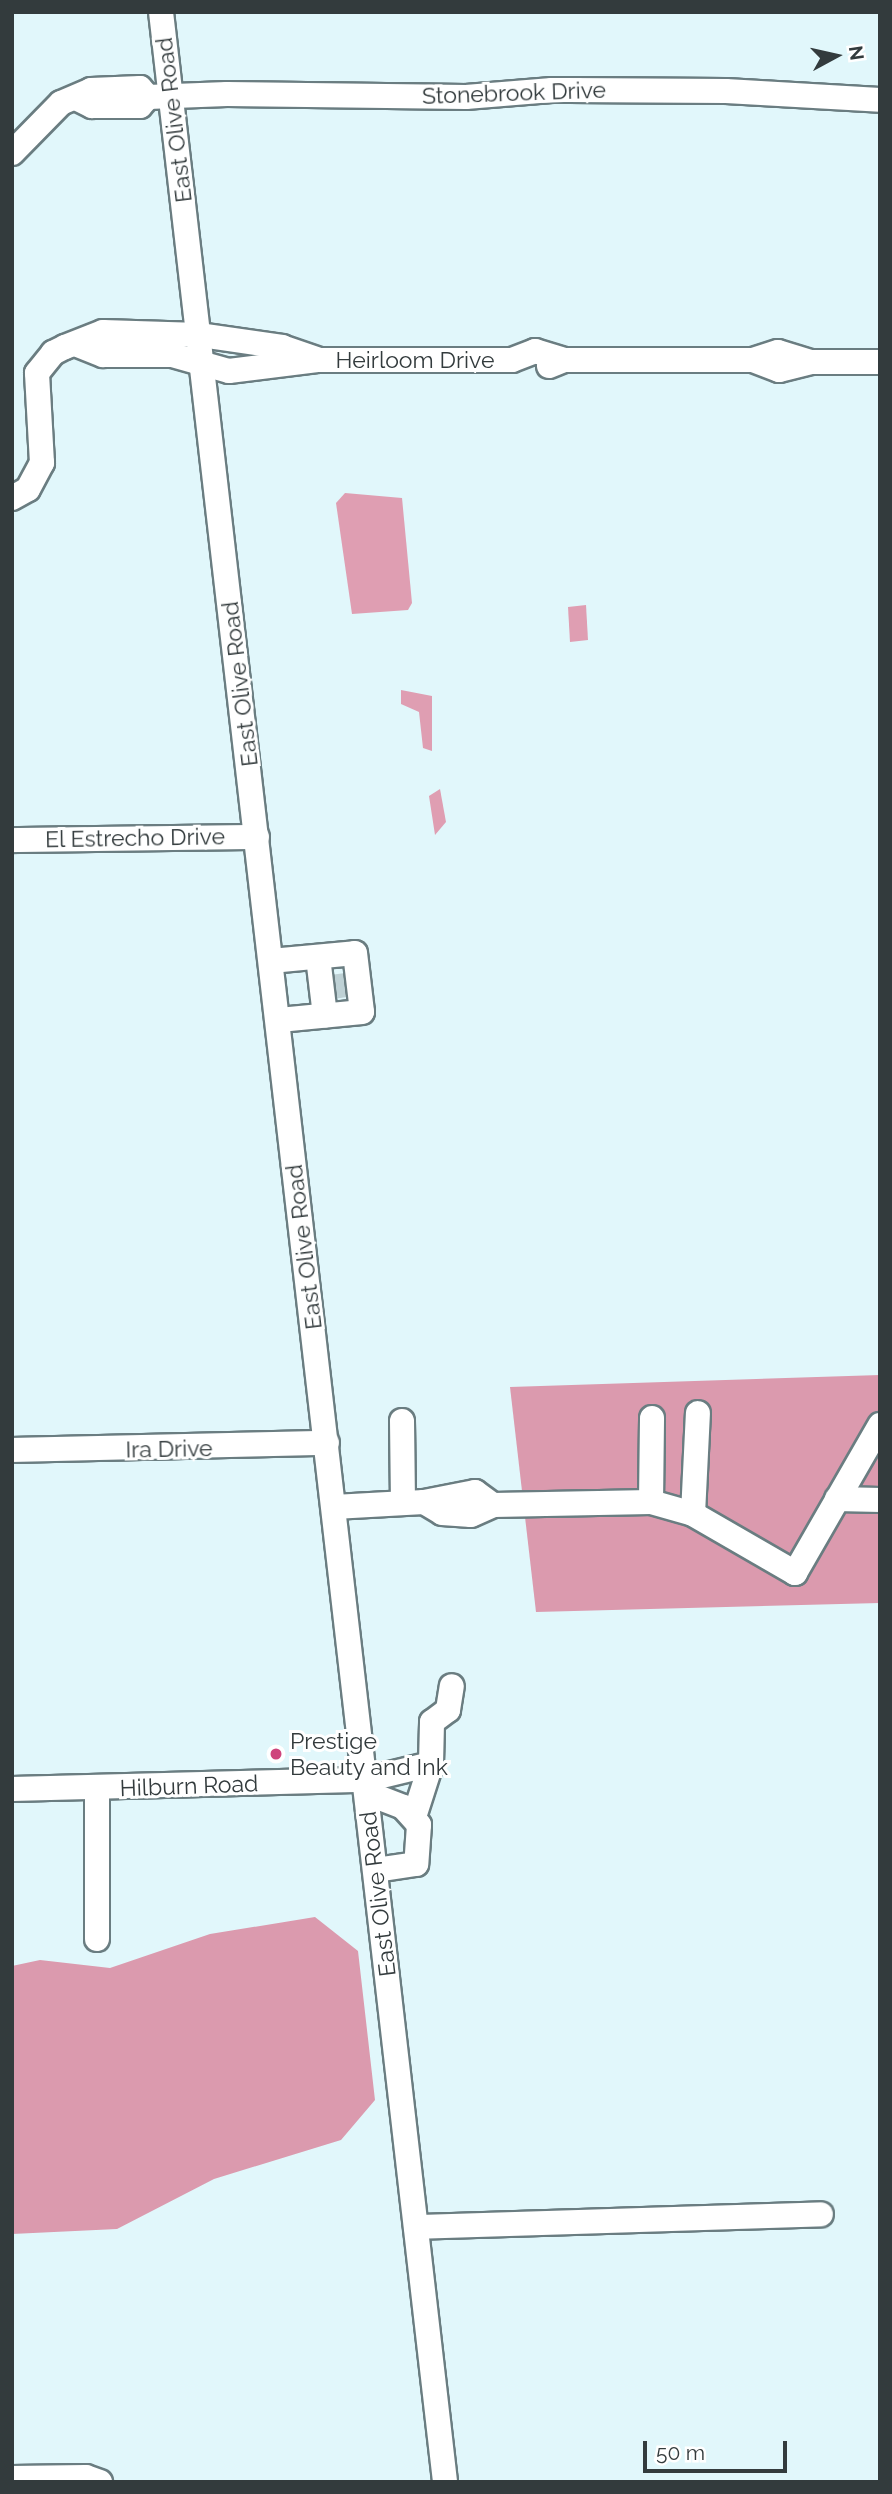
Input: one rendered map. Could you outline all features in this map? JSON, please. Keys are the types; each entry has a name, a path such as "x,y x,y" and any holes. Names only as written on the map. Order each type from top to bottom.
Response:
{"street":[{"name":"East Olive Road","path":"160,12 159,97 200,335 445,2482"},
{"name":"Stonebrook Drive","path":"12,153 61,103 76,98 92,106 140,106 159,97 466,97 579,90 880,100"},
{"name":"Heirloom Drive","path":"12,498 28,489 42,463 37,373 53,353 78,345 103,332 200,335 282,347 317,360"},
{"name":"Heirloom Drive","path":"78,345 103,355 172,355 203,364 256,371 317,360 512,360 533,369 564,360 753,360 779,370 811,362 880,362"},
{"name":"El Estrecho Drive","path":"12,840 257,837"},
{"path":"271,961 355,953 325,1016"},
{"path":"279,1020 362,1012 318,957"},
{"path":"693,1514 698,1413"},
{"path":"651,1502 652,1418"},
{"path":"402,1421 414,1503"},
{"path":"334,1507 414,1503 475,1492 493,1505 651,1502 693,1514 795,1573 880,1425"},
{"name":"Ira Drive","path":"12,1450 327,1443"},
{"path":"837,1499 880,1500"},
{"path":"376,1870 416,1864 421,1847 414,1817 431,1764 432,1723 448,1710 452,1686"},
{"name":"Hilburn Road","path":"12,1789 366,1787 431,1764"},
{"path":"366,1787 414,1817"},
{"path":"97,1788 97,1939"},
{"path":"416,2227 821,2214"},
{"path":"12,2478 100,2482"}],"shaded area":[{"path":"345,493 402,498 412,603 408,610 352,614 336,503"},
{"path":"586,605 588,640 570,642 568,607"},
{"path":"401,690 432,696 432,751 423,748 419,712 401,704"},
{"path":"440,789 446,822 435,835 429,796"},
{"path":"880,1375 880,1603 536,1612 510,1387"},
{"path":"315,1917 358,1951 375,2100 341,2140 214,2179 117,2229 12,2234 12,1966 40,1960 110,1968 210,1934"}],"tunnel":[{"path":"332,987 347,985"}],"place":[{"name":"Prestige Beauty and Ink","path":"276,1754"}]}
